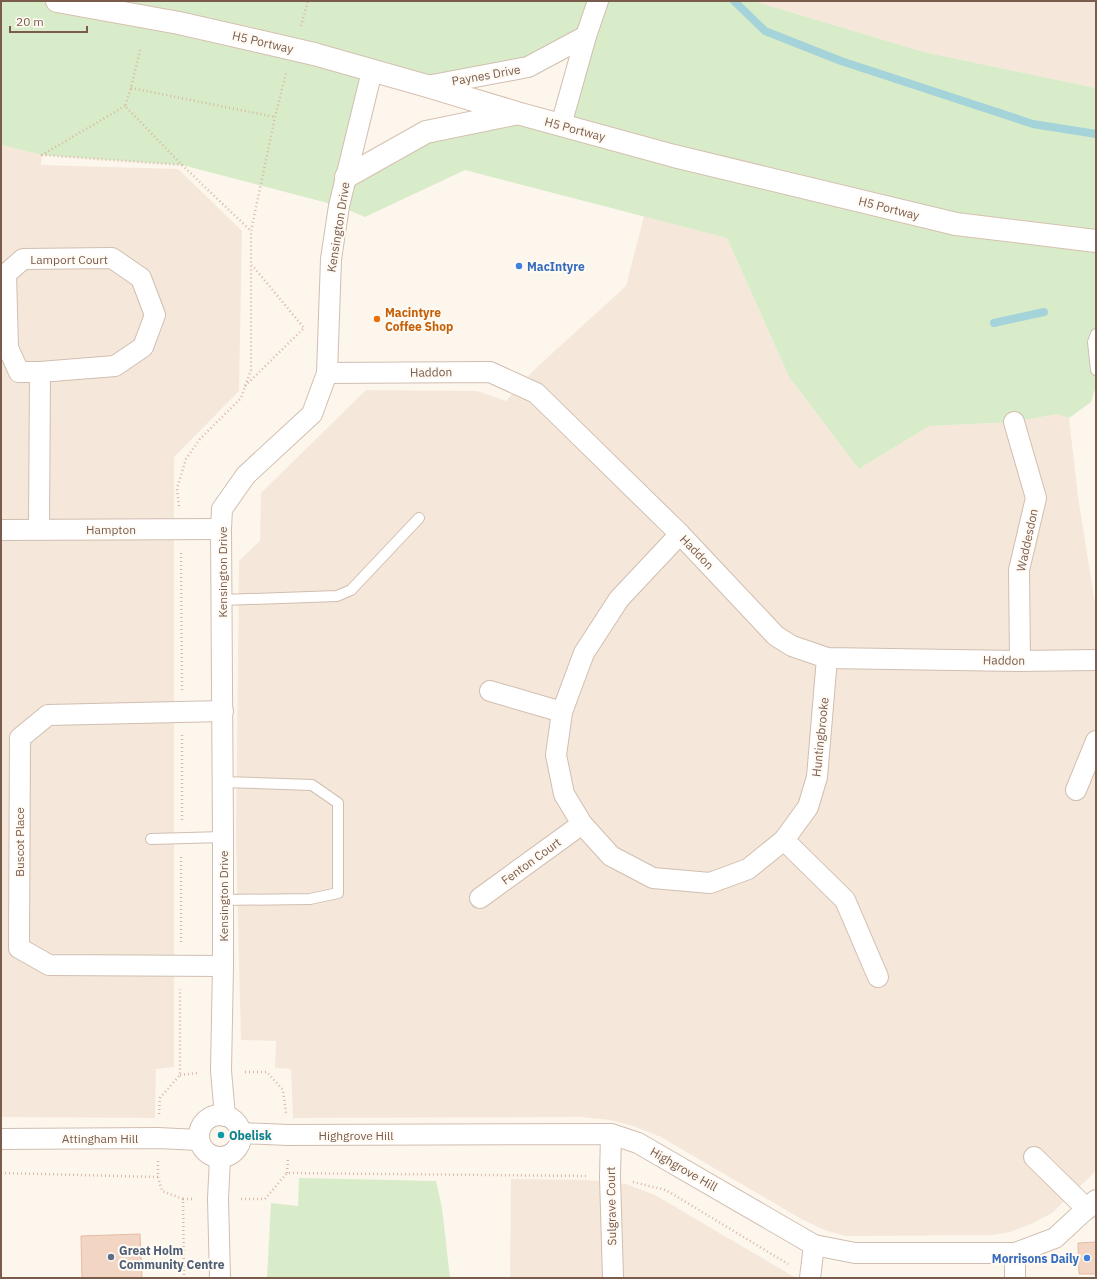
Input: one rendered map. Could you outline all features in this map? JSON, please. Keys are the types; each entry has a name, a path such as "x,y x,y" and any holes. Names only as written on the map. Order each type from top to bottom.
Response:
{"street":[{"name":"H5 Portway","path":"57,1 179,23 314,54 517,113 674,156 956,224 1096,242"},
{"path":"561,125 586,36 598,1"},
{"name":"Paynes Drive","path":"427,86 528,68 586,36"},
{"name":"Kensington Drive","path":"225,1116 221,1071 223,966 222,509 246,475 312,414 327,373 330,259 339,206 372,71"},
{"path":"346,177 426,132 517,113"},
{"name":"Lamport Court","path":"112,258 141,278 155,315 143,347 115,366 40,372 19,372 8,348 6,274 23,259 112,258"},
{"path":"39,529 40,372"},
{"name":"Haddon","path":"327,373 490,372 536,393 680,534 776,636 792,646 827,658 1020,661 1096,660"},
{"name":"Waddesdon","path":"1014,422 1036,498 1019,570 1020,661"},
{"name":"Hampton","path":"1,530 221,529"},
{"name":"Huntingbrooke","path":"680,534 619,599 584,654 562,712 556,755 564,794 582,824 611,856 653,878 710,883 748,869 784,840 808,807 817,777 827,658"},
{"path":"490,691 562,712"},
{"name":"Buscot Place","path":"223,711 48,715 20,738 19,932 19,948 49,964 223,966"},
{"path":"1076,790 1096,741"},
{"name":"Fenton Court","path":"480,898 582,824"},
{"path":"784,840 845,900 878,977"},
{"path":"218,1115 225,1116 236,1122 241,1133 241,1140 234,1152 228,1156 220,1158 209,1154 201,1145 199,1140 199,1132 201,1126 211,1117 218,1115"},
{"name":"Highgrove Hill","path":"241,1133 288,1135 611,1134 638,1143 814,1245 855,1253 1015,1253 1055,1238 1091,1204"},
{"name":"Sulgrave Court","path":"611,1134 610,1177 613,1278"},
{"name":"Attingham Hill","path":"1,1139 158,1138 199,1140"},
{"path":"1034,1157 1091,1204"},
{"path":"220,1158 218,1199 220,1278"},
{"path":"810,1278 814,1245"},
{"path":"1015,1253 1015,1278"}],"lane":[{"path":"1096,334 1093,342 1096,370"},
{"path":"222,600 337,596 351,590 419,518"},
{"path":"223,782 312,785 338,803 338,893 310,899 223,900"},
{"path":"151,839 223,837"}],"path":[{"path":"140,50 125,106 42,155 182,165"},
{"path":"131,88 275,117"},
{"path":"125,106 182,165 251,231"},
{"path":"245,386 304,328 252,264"},
{"path":"180,1075 221,1071 267,1072 284,1090 288,1135 287,1173 265,1199 183,1199"},
{"path":"1,1173 158,1177"},
{"path":"287,1173 610,1177 666,1190 810,1278"}],"shaded area":[{"path":"757,1 1096,1 1096,88 924,52"},
{"path":"1,145 42,155 41,165 178,169 242,231 239,391 174,457 174,1067 156,1069 155,1118 1,1117"},
{"path":"644,216 727,238 789,377 859,469 929,426 1014,422 1057,414 1069,418 1078,497 1096,610 1096,1171 1052,1213 1031,1224 1010,1232 993,1235 846,1236 827,1231 803,1220 661,1137 633,1126 610,1120 581,1117 293,1118 291,1069 275,1068 276,1041 241,1040 236,839 239,561 260,541 261,493 366,390 477,391 506,401 535,369 626,286"},
{"path":"511,1179 588,1180 626,1184 655,1195 796,1278 510,1278"}],"green space":[{"path":"1,1 757,1 924,52 1096,88 1096,386 1091,402 1069,418 1057,414 1014,422 929,426 859,469 789,377 727,238 465,170 365,217 339,206 182,165 42,155 1,145","holes":["586,37 561,125 517,113 426,132 346,177 372,71 427,86 528,67"]},
{"path":"299,1178 436,1181 442,1208 450,1278 267,1278 271,1203 298,1206"}],"building":[{"name":"Great Holm Community Centre","path":"140,1234 142,1278 82,1278 81,1236"},
{"name":"Morrisons Daily","path":"1096,1242 1096,1274 1079,1274 1078,1243"}],"waterway":[{"path":"734,1 765,31 841,61 1033,124 1096,134"},
{"path":"994,323 1044,312"}],"place":[{"name":"MacIntyre","path":"519,266"},
{"name":"Macintyre Coffee Shop","path":"377,319"},
{"name":"Obelisk","path":"221,1135"},
{"name":"Great Holm Community Centre","path":"111,1257"},
{"name":"Morrisons Daily","path":"1087,1258"}]}
